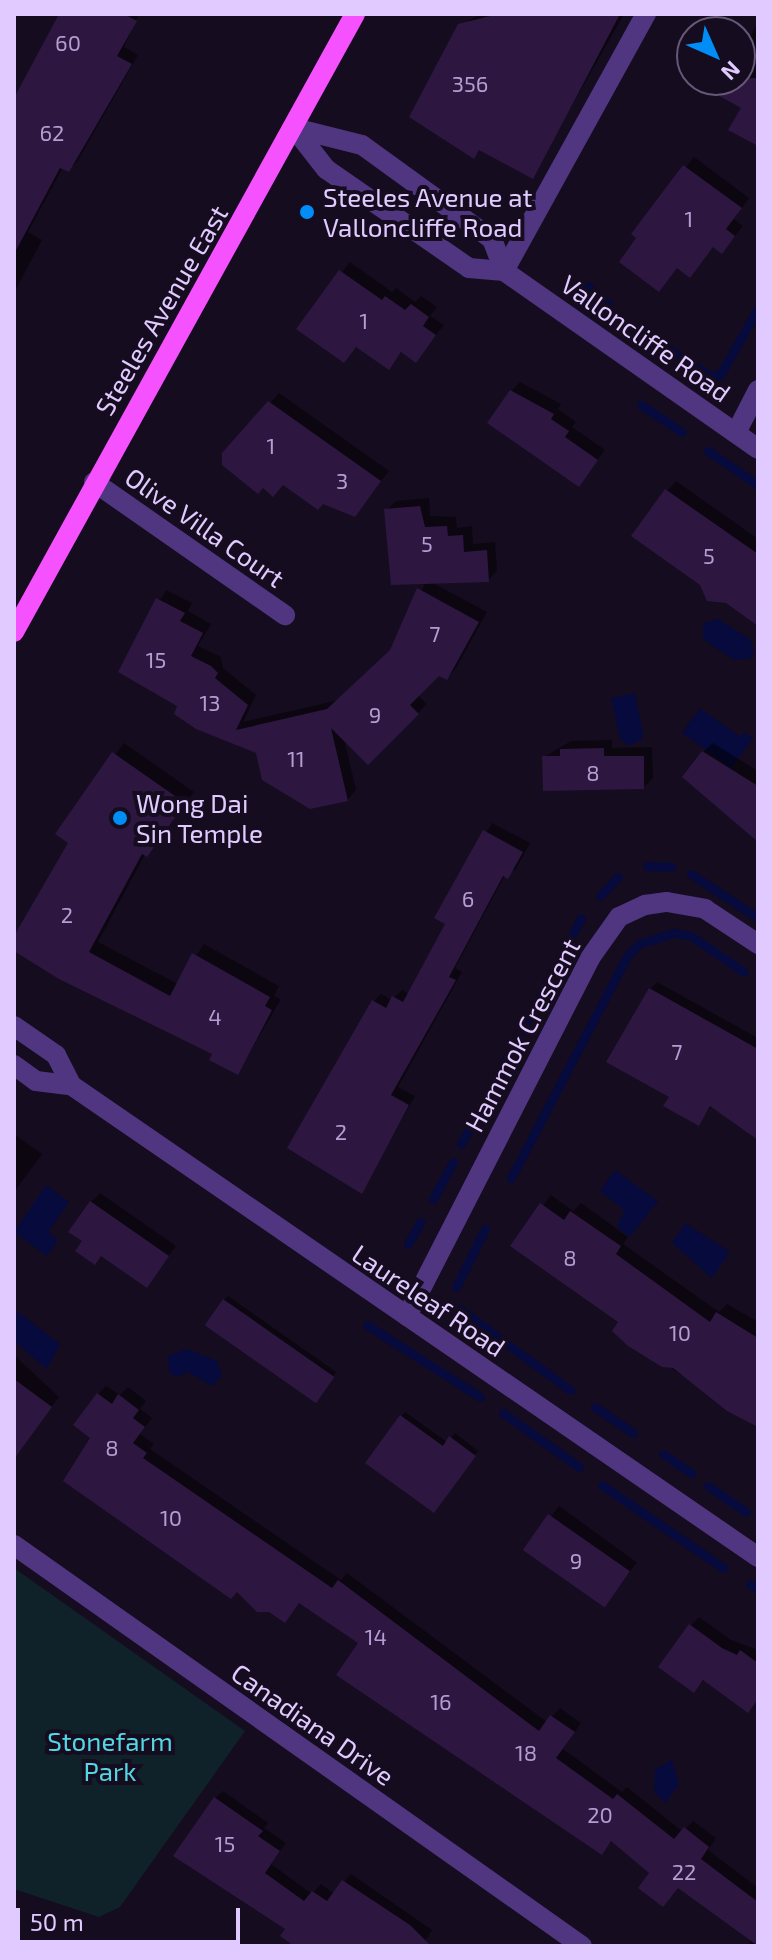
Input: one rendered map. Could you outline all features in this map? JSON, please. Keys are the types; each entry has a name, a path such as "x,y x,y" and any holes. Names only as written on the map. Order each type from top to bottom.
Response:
{"main road":[{"name":"Steeles Avenue East","path":"14,632 94,482 355,14"}],"street":[{"path":"504,271 646,14"},
{"name":"Valloncliffe Road","path":"294,128 326,169 469,268 504,271 737,431 758,449"},
{"path":"294,128 362,145 492,239 504,271"},
{"path":"737,431 758,390"},
{"name":"Olive Villa Court","path":"94,482 285,615"},
{"name":"Hammok Crescent","path":"407,1316 590,958 619,917 645,905 667,902 705,909 758,944"},
{"name":"Laureleaf Road","path":"14,1026 56,1055 71,1085"},
{"name":"Laureleaf Road","path":"14,1065 36,1081 71,1085 758,1557"},
{"name":"Canadiana Drive","path":"14,1545 582,1946"}],"green space":[{"name":"Stonefarm Park","path":"14,1568 245,1731 120,1907 99,1917 14,1889"}],"shaded area":[{"path":"718,619 750,639 754,651 750,659 734,660 703,639 703,623"},
{"path":"635,693 643,733 642,739 629,746 620,738 611,698"},
{"path":"700,708 740,737 744,732 753,738 731,768 682,733"},
{"path":"615,1170 658,1201 630,1237 617,1227 624,1210 600,1191"},
{"path":"46,1185 69,1202 48,1232 58,1240 47,1256 14,1232"},
{"path":"685,1223 730,1252 712,1278 672,1243"},
{"path":"17,1311 60,1344 47,1369 14,1341"},
{"path":"187,1349 217,1361 222,1376 212,1386 188,1372 176,1377 169,1372 168,1356"},
{"path":"672,1760 679,1784 666,1803 654,1792 655,1769"}],"building":[{"path":"59,14 124,14 137,21 117,56 132,64 69,172 60,168 14,254 14,98"},
{"path":"498,14 620,14 533,179 479,150 474,159 409,117 458,24"},
{"path":"756,78 758,146 728,130 741,108 720,96 756,96"},
{"path":"683,165 742,208 726,229 735,236 722,254 713,247 690,278 677,268 659,292 619,262 636,238 631,234"},
{"path":"339,270 382,300 385,296 405,310 411,304 429,317 423,326 436,335 416,363 401,352 389,370 356,347 344,363 296,329"},
{"path":"510,390 554,414 551,419 569,431 565,437 598,460 579,487 487,423"},
{"path":"268,401 381,481 355,517 323,504 318,510 283,485 273,497 263,488 258,494 222,465 222,453"},
{"path":"665,489 758,554 758,626 726,603 707,601 700,585 631,536"},
{"path":"420,506 425,527 447,526 448,536 463,535 464,552 487,550 489,582 391,585 384,509"},
{"path":"417,588 479,622 447,680 439,676 410,705 419,714 368,765 331,728 348,801 310,809 262,780 256,753 196,729 174,714 177,706 118,672 156,598 185,613 180,621 203,633 191,656 211,666 218,673 215,678 248,705 236,730 327,709 390,650"},
{"path":"604,748 604,756 644,756 644,789 543,791 542,756 560,756 560,749"},
{"path":"702,751 758,786 758,842 682,777"},
{"path":"112,752 185,803 147,857 142,854 89,952 170,996 192,953 270,997 265,1006 272,1010 238,1075 209,1060 212,1054 59,979 14,951 14,936 68,843 55,834"},
{"path":"483,830 523,852 508,879 503,876 449,977 456,980 391,1095 409,1105 362,1194 287,1148 372,1000 386,1008 392,996 403,1002 445,924 434,918"},
{"path":"649,988 758,1049 758,1140 710,1106 699,1126 663,1106 669,1097 606,1062"},
{"path":"90,1201 169,1256 147,1288 101,1256 95,1265 75,1251 82,1241 68,1232"},
{"path":"540,1203 564,1220 570,1211 621,1246 616,1254 710,1322 716,1312 758,1338 758,1427 727,1411 673,1368 662,1367 628,1346 612,1331 618,1322 510,1246"},
{"path":"223,1299 334,1377 316,1403 205,1325"},
{"path":"14,1379 52,1407 14,1459"},
{"path":"97,1393 112,1404 118,1394 139,1410 133,1418 145,1427 133,1443 147,1453 143,1458 332,1588 338,1580 539,1731 550,1715 575,1732 556,1758 613,1799 617,1794 674,1839 684,1827 709,1847 701,1859 758,1902 758,1946 678,1888 663,1907 638,1888 649,1873 611,1841 602,1855 336,1675 358,1643 299,1603 285,1623 269,1612 257,1612 237,1592 231,1599 63,1481 90,1438 73,1425"},
{"path":"400,1415 443,1446 449,1436 476,1456 434,1513 365,1463"},
{"path":"548,1514 630,1571 605,1607 523,1550"},
{"path":"689,1624 722,1648 737,1655 740,1650 758,1663 758,1699 748,1713 703,1680 694,1693 658,1667"},
{"path":"214,1797 263,1831 258,1836 280,1851 265,1873 304,1901 312,1891 327,1901 342,1880 410,1925 431,1946 294,1946 280,1936 285,1929 173,1856"}],"waterway":[{"path":"587,286 608,304"},
{"path":"643,332 710,376 720,375 758,308"},
{"path":"641,405 682,432"},
{"path":"708,451 758,485"},
{"path":"647,866 671,867"},
{"path":"691,874 758,918"},
{"path":"600,896 618,877"},
{"path":"495,1080 581,918"},
{"path":"511,1178 627,956 639,944 673,933 691,936 744,972"},
{"path":"461,1144 482,1105"},
{"path":"433,1199 453,1162"},
{"path":"408,1244 420,1222"},
{"path":"456,1287 485,1229"},
{"path":"458,1308 570,1390"},
{"path":"367,1325 480,1397"},
{"path":"595,1407 633,1433"},
{"path":"503,1413 579,1467"},
{"path":"663,1454 691,1473"},
{"path":"602,1485 723,1568"},
{"path":"708,1486 746,1512"},
{"path":"750,1584 758,1589"}],"place":[{"name":"Steeles Avenue at Valloncliffe Road","path":"307,212"},
{"name":"Wong Dai Sin Temple","path":"120,818"}]}
